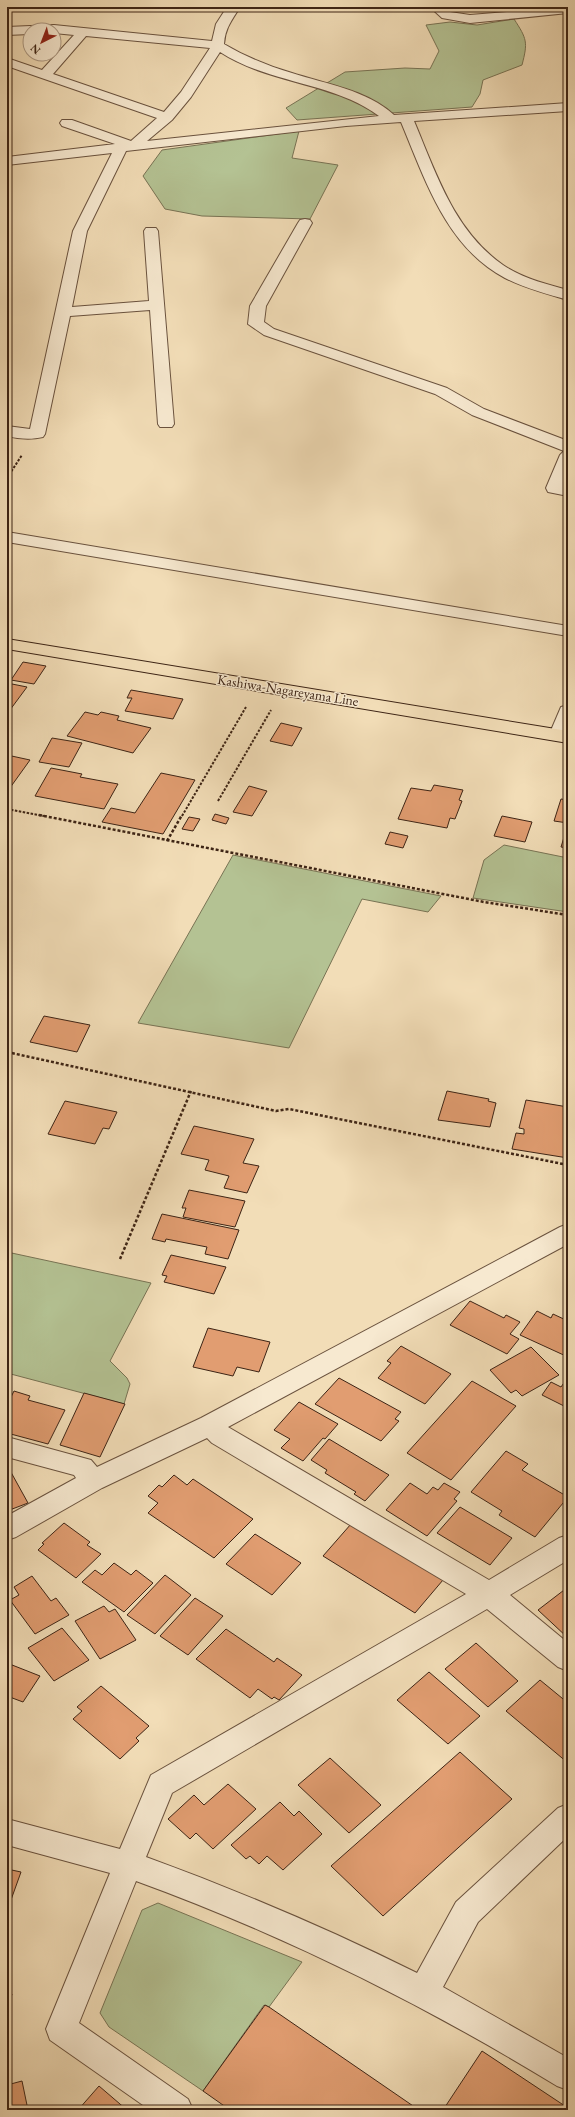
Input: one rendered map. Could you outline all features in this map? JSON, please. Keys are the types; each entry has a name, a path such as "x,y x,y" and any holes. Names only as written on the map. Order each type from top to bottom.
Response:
{"main road":[{"name":"Kashiwa-Nagareyama Line","path":"7,644 563,736"}],"street":[{"path":"7,431 20,434 37,434 80,231 127,147 167,117 186,94 218,44 218,32 234,7"},
{"path":"436,7 446,15 470,19 568,9"},
{"path":"7,32 54,29 218,44 231,54 253,64 372,104 391,119"},
{"path":"46,75 84,31"},
{"path":"7,62 167,117"},
{"path":"7,161 346,122 568,107"},
{"path":"406,118 434,188 452,219 473,244 487,259 509,275 568,295"},
{"path":"67,123 127,147"},
{"path":"305,223 258,306 256,324 269,332 441,391 478,412 568,447"},
{"path":"151,231 166,424"},
{"path":"62,312 157,304"},
{"path":"568,455 554,488 568,491"},
{"path":"7,537 568,631"},
{"path":"563,736 568,711"},
{"path":"7,1529 93,1481 210,1425 568,1233"},
{"path":"210,1425 222,1436 489,1594 568,1659"},
{"path":"7,1447 82,1467 93,1481"},
{"path":"177,2110 61,2029 161,1784 489,1594 568,1546"},
{"path":"424,1991 467,1912 568,1817"},
{"path":"7,1832 128,1865 265,1916 424,1991 568,2075"}],"path":[{"path":"167,840 259,685"},
{"path":"218,802 283,689"},
{"path":"7,809 484,902 568,915"},
{"path":"7,1052 191,1091 276,1111 289,1109 568,1165"},
{"path":"120,1259 191,1091"}],"green space":[{"path":"514,19 522,31 526,46 522,65 483,80 480,94 472,107 297,120 286,108 345,72 405,68 430,69 439,51 426,25 450,22 477,25"},
{"path":"299,131 292,158 338,165 310,219 202,216 165,209 143,176 162,150"},
{"path":"504,845 568,858 568,912 473,898 484,860"},
{"path":"233,855 441,896 428,912 362,899 289,1048 138,1023"},
{"path":"7,1252 151,1283 110,1361 127,1378 130,1384 124,1404 7,1373"},
{"path":"158,1903 302,1962 269,2007 264,2005 203,2091 109,2027 100,2013 142,1910"}],"building":[{"path":"23,662 46,666 34,684 11,680"},
{"path":"7,683 27,687 7,714"},
{"path":"131,690 183,699 173,719 125,711 132,698 127,698"},
{"path":"85,712 98,715 101,712 119,716 117,720 151,728 133,753 67,736"},
{"path":"281,723 302,728 292,746 270,741"},
{"path":"52,738 82,743 69,767 39,762"},
{"path":"7,755 30,760 7,792"},
{"path":"51,768 82,774 80,777 118,784 104,809 35,796"},
{"path":"161,773 195,780 163,834 102,822 111,808 135,813"},
{"path":"434,785 463,790 459,800 462,801 455,819 450,818 447,828 398,819 411,788 431,791"},
{"path":"249,786 267,791 252,816 233,812"},
{"path":"561,799 568,800 568,823 554,821"},
{"path":"215,814 229,818 226,824 212,820"},
{"path":"502,816 532,822 525,842 494,836"},
{"path":"189,817 200,819 193,831 182,829"},
{"path":"390,832 408,836 403,848 385,844"},
{"path":"565,834 568,834 568,848 561,847"},
{"path":"44,1016 90,1025 77,1052 30,1042"},
{"path":"447,1091 489,1099 488,1101 496,1103 490,1127 438,1120"},
{"path":"526,1100 568,1107 568,1158 512,1149 516,1133 524,1134 524,1129 519,1128"},
{"path":"65,1101 117,1112 109,1129 103,1128 95,1144 48,1134"},
{"path":"194,1126 254,1139 243,1163 259,1166 247,1193 224,1188 229,1176 205,1170 209,1160 181,1154"},
{"path":"189,1190 245,1201 235,1227 183,1217 186,1208 182,1208"},
{"path":"162,1214 239,1230 228,1259 205,1254 207,1247 166,1239 165,1242 152,1239"},
{"path":"171,1255 226,1267 214,1294 164,1282 167,1276 162,1275"},
{"path":"470,1301 504,1318 506,1315 520,1322 510,1334 519,1339 507,1354 450,1325"},
{"path":"537,1311 551,1318 553,1314 568,1321 568,1357 520,1335"},
{"path":"208,1328 270,1342 259,1372 237,1367 233,1376 193,1367"},
{"path":"401,1346 451,1374 425,1404 378,1378 391,1363 387,1361"},
{"path":"531,1347 559,1375 522,1396 516,1390 511,1393 490,1370"},
{"path":"568,1377 568,1408 542,1395 551,1382 561,1387"},
{"path":"339,1378 401,1412 395,1419 399,1421 381,1441 315,1404"},
{"path":"472,1381 516,1406 451,1480 407,1453"},
{"path":"14,1391 30,1396 28,1400 65,1410 48,1444 7,1433 7,1405"},
{"path":"84,1393 125,1404 100,1457 60,1445"},
{"path":"299,1402 338,1424 325,1439 323,1438 303,1461 281,1448 290,1439 274,1430"},
{"path":"329,1439 389,1475 365,1501 354,1494 356,1492 325,1473 327,1470 311,1460"},
{"path":"506,1451 528,1464 522,1470 568,1497 535,1537 499,1515 502,1511 471,1492"},
{"path":"7,1465 28,1503 7,1511"},
{"path":"174,1475 187,1485 193,1479 253,1519 214,1558 148,1513 158,1503 148,1496 159,1485 162,1487"},
{"path":"410,1483 427,1494 433,1487 438,1490 444,1483 460,1492 454,1499 457,1501 427,1536 386,1510"},
{"path":"460,1507 512,1538 490,1565 437,1533"},
{"path":"64,1523 90,1542 87,1545 101,1554 76,1578 38,1550 44,1544 42,1543"},
{"path":"351,1524 443,1580 415,1613 323,1556"},
{"path":"255,1534 301,1563 272,1595 226,1564"},
{"path":"114,1563 131,1575 136,1570 153,1583 124,1612 82,1582 95,1570 102,1575"},
{"path":"165,1575 191,1595 155,1634 127,1615"},
{"path":"32,1576 51,1601 56,1598 69,1615 35,1634 10,1600 19,1595 14,1587"},
{"path":"568,1587 568,1638 538,1610"},
{"path":"195,1598 223,1616 188,1655 160,1636"},
{"path":"104,1606 109,1612 115,1609 136,1640 100,1659 75,1621"},
{"path":"62,1628 89,1660 54,1681 28,1648"},
{"path":"226,1629 274,1662 277,1658 302,1675 279,1700 274,1697 272,1699 258,1689 250,1698 196,1659"},
{"path":"476,1643 518,1681 488,1707 445,1669"},
{"path":"7,1663 40,1676 23,1702 7,1696"},
{"path":"429,1672 480,1716 448,1744 397,1700"},
{"path":"540,1680 568,1703 568,1763 506,1711"},
{"path":"101,1686 149,1726 136,1738 139,1741 120,1759 73,1719 82,1711 77,1707"},
{"path":"460,1752 512,1799 383,1916 331,1866"},
{"path":"330,1758 381,1805 349,1833 298,1785"},
{"path":"228,1784 256,1809 213,1849 196,1833 190,1839 168,1819 194,1795 204,1805"},
{"path":"280,1802 294,1816 299,1811 322,1834 283,1870 267,1856 259,1864 250,1856 246,1859 231,1845"},
{"path":"7,1869 21,1872 7,1911"},
{"path":"7,1993 12,1994 7,2011"},
{"path":"265,2005 419,2110 230,2110 203,2091"},
{"path":"482,2051 568,2108 568,2110 443,2110"},
{"path":"22,2081 28,2110 7,2110 7,2085"},
{"path":"99,2086 127,2110 78,2110"}]}
